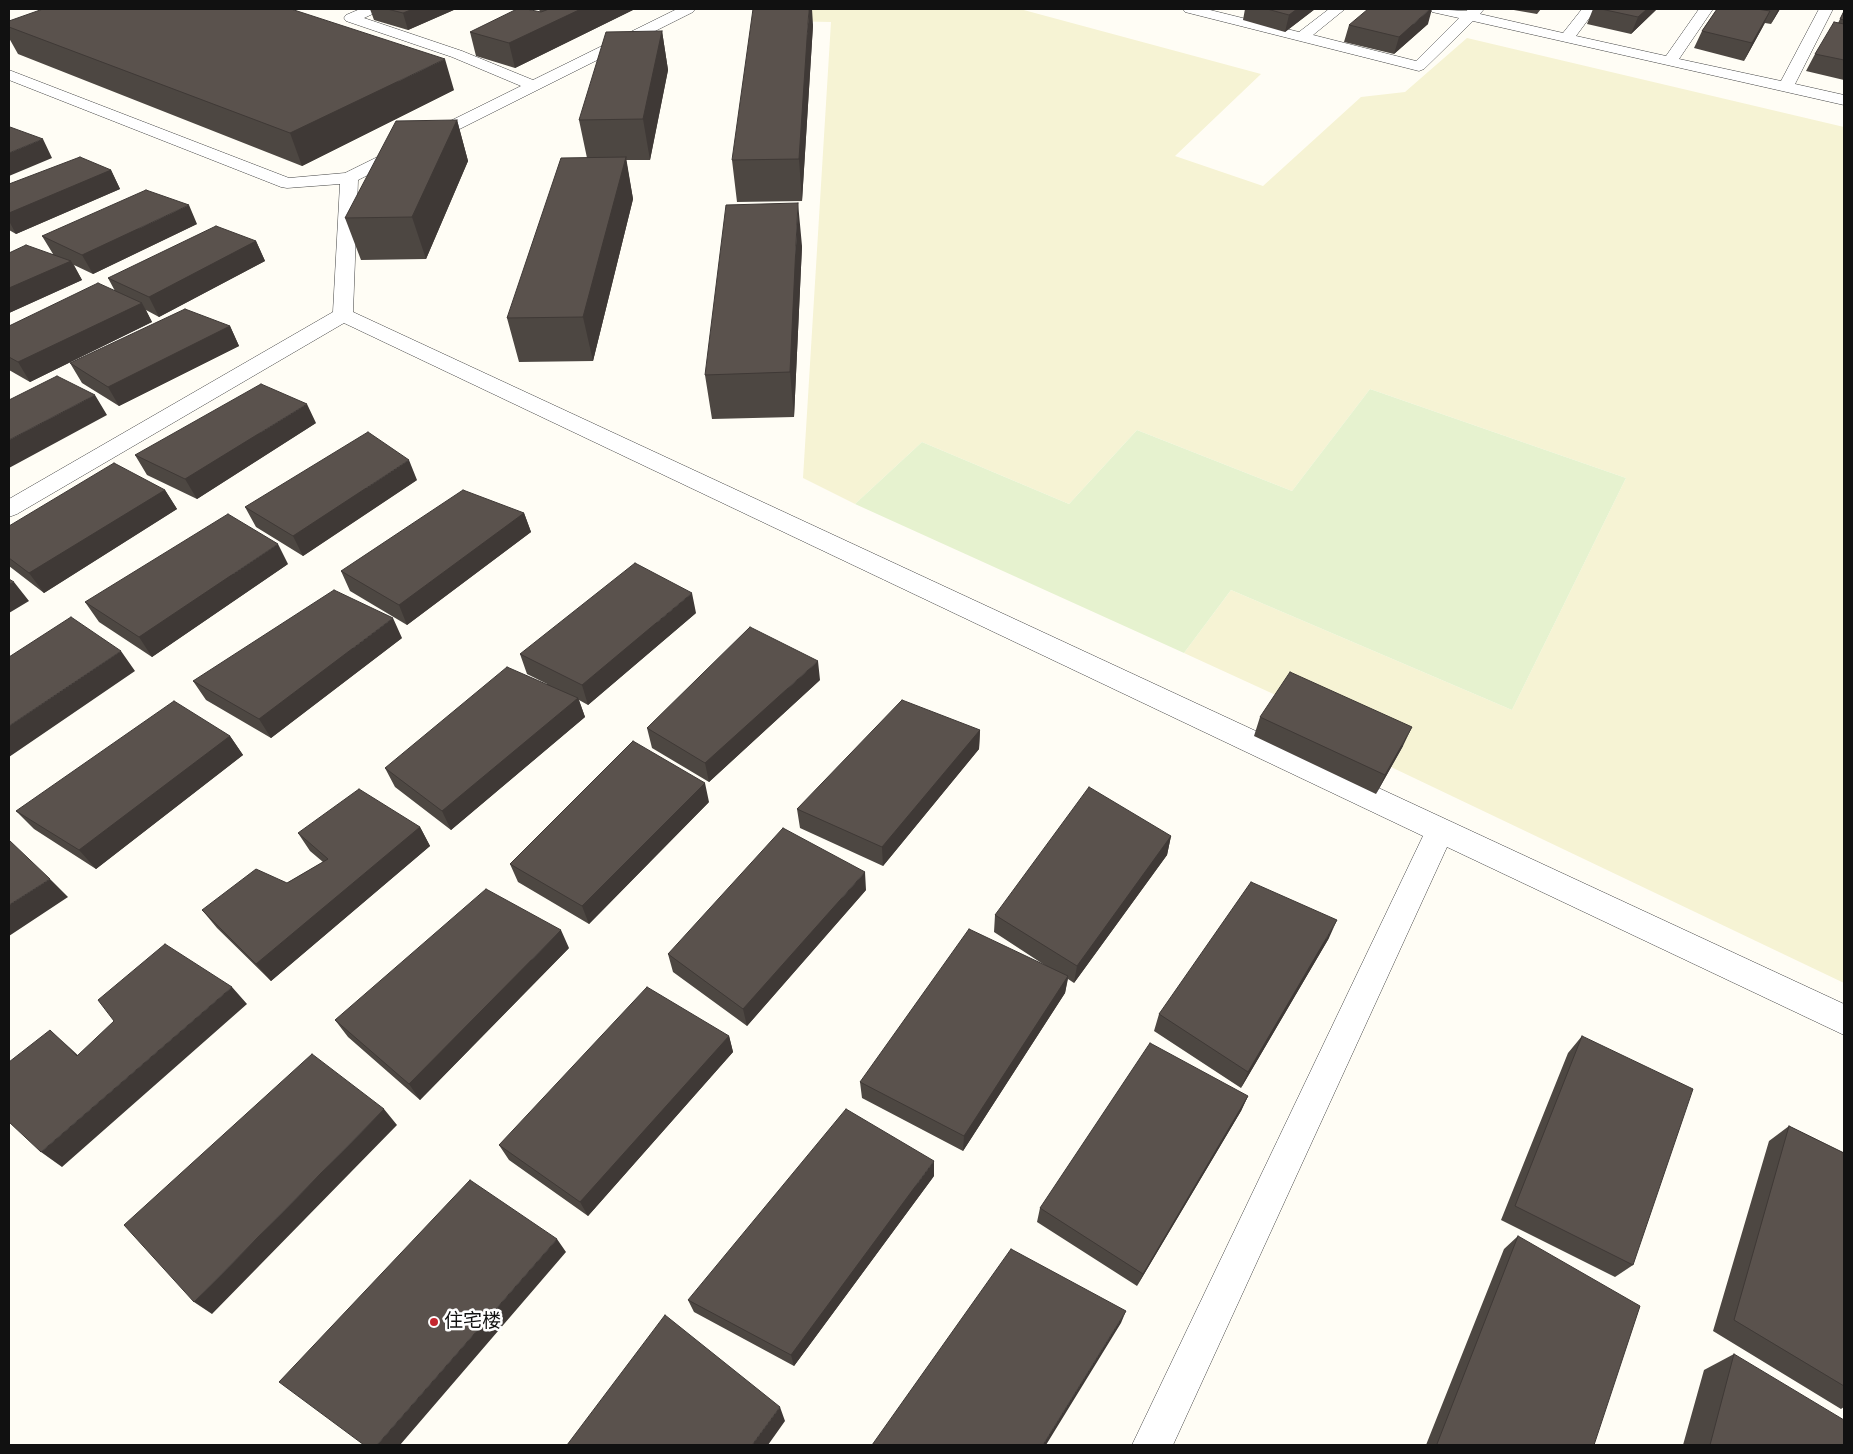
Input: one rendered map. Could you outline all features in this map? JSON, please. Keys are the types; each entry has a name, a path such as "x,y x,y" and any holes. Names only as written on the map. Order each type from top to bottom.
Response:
{"lane":[{"path":"372,9 351,18 457,54 534,86"},
{"path":"9,76 287,183 349,178 688,9"},
{"path":"1302,38 1338,9"},
{"path":"1437,9 1473,12 1567,38 1844,100"},
{"path":"1567,38 1589,9"},
{"path":"1670,61 1706,9"},
{"path":"1786,86 1826,9"},
{"path":"1198,10 1302,38 1419,66 1473,12"},
{"path":"457,54 475,46"},
{"path":"343,315 349,178"},
{"path":"9,509 343,315"},
{"path":"343,315 1844,1020"},
{"path":"1152,1445 1440,830"}],"shaded area":[{"path":"801,9 1020,9 1261,74 1175,156 1263,186 1361,97 1405,92 1467,38 1844,127 1844,983 1391,767 1403,746 1280,697 1184,653 1231,590 1512,710 1626,478 1370,389 1292,491 1137,430 1069,504 922,442 855,504 803,478 831,22 781,21"}],"green space":[{"path":"1370,389 1626,478 1512,710 1231,590 1184,653 855,504 922,442 1069,504 1137,430 1292,491"}],"building":[{"path":"43,9 291,9 445,59 290,133 9,27 9,21"},
{"path":"387,9 413,9 403,13"},
{"path":"517,9 541,12 549,9 581,9 509,43 470,32"},
{"path":"753,9 809,9 799,159 732,160"},
{"path":"1267,9 1297,9 1289,15"},
{"path":"1368,9 1430,9 1399,37 1349,25"},
{"path":"1601,9 1647,9 1638,17"},
{"path":"1717,9 1757,9 1770,11 1752,43 1702,31"},
{"path":"1844,11 1844,20 1840,19"},
{"path":"1834,22 1844,24 1844,60 1815,54"},
{"path":"662,31 643,119 579,120 606,32"},
{"path":"457,120 412,217 345,218 396,121"},
{"path":"10,127 43,139 9,153"},
{"path":"80,157 111,170 9,213 9,184"},
{"path":"626,157 583,317 507,318 561,158"},
{"path":"146,190 189,205 82,255 42,236"},
{"path":"798,203 790,372 705,375 726,205"},
{"path":"216,226 256,241 149,297 108,278"},
{"path":"26,245 71,261 9,288 9,253"},
{"path":"98,283 142,303 18,362 9,357 9,326"},
{"path":"185,309 230,326 108,387 70,363"},
{"path":"57,376 95,395 9,440 9,400"},
{"path":"261,384 307,404 185,479 135,455"},
{"path":"368,432 409,460 293,536 245,507"},
{"path":"114,463 165,490 29,573 9,558 9,526"},
{"path":"463,490 524,513 399,605 341,571"},
{"path":"228,514 278,544 139,637 85,602"},
{"path":"635,563 692,593 582,685 520,654"},
{"path":"334,590 393,618 259,719 193,681"},
{"path":"71,617 121,651 9,726 9,657"},
{"path":"750,627 818,661 705,763 647,728"},
{"path":"507,667 578,698 442,811 385,768"},
{"path":"1290,672 1412,727 1385,775 1260,717"},
{"path":"902,700 980,730 882,847 797,809"},
{"path":"174,701 230,736 79,850 16,811"},
{"path":"633,741 705,783 582,906 510,864"},
{"path":"1089,787 1171,836 1077,966 995,915"},
{"path":"359,789 420,827 256,964 202,910 256,869 287,883 328,859 298,833"},
{"path":"783,828 865,872 743,1009 668,954"},
{"path":"9,840 50,879 9,905"},
{"path":"1251,882 1337,920 1248,1072 1159,1014"},
{"path":"486,889 561,930 409,1084 335,1020"},
{"path":"969,929 1068,976 964,1136 860,1082"},
{"path":"165,944 232,987 41,1152 9,1122 9,1062 50,1030 77,1056 114,1021 98,1000"},
{"path":"647,987 729,1036 580,1202 499,1145"},
{"path":"1582,1036 1693,1089 1633,1265 1515,1206"},
{"path":"1150,1043 1248,1096 1143,1274 1040,1208"},
{"path":"312,1054 384,1109 194,1302 124,1225"},
{"path":"846,1109 934,1161 791,1355 688,1300"},
{"path":"1789,1126 1844,1153 1844,1386 1734,1320"},
{"name":"住宅楼","path":"470,1180 557,1239 377,1445 364,1445 279,1382"},
{"path":"1518,1236 1640,1306 1594,1445 1438,1445 1437,1444"},
{"path":"1011,1249 1126,1311 1043,1445 872,1445"},
{"path":"665,1315 780,1407 752,1445 567,1445"},
{"path":"1734,1354 1844,1420 1844,1445 1710,1445"}],"place":[{"name":"住宅楼","path":"434,1322"}]}
